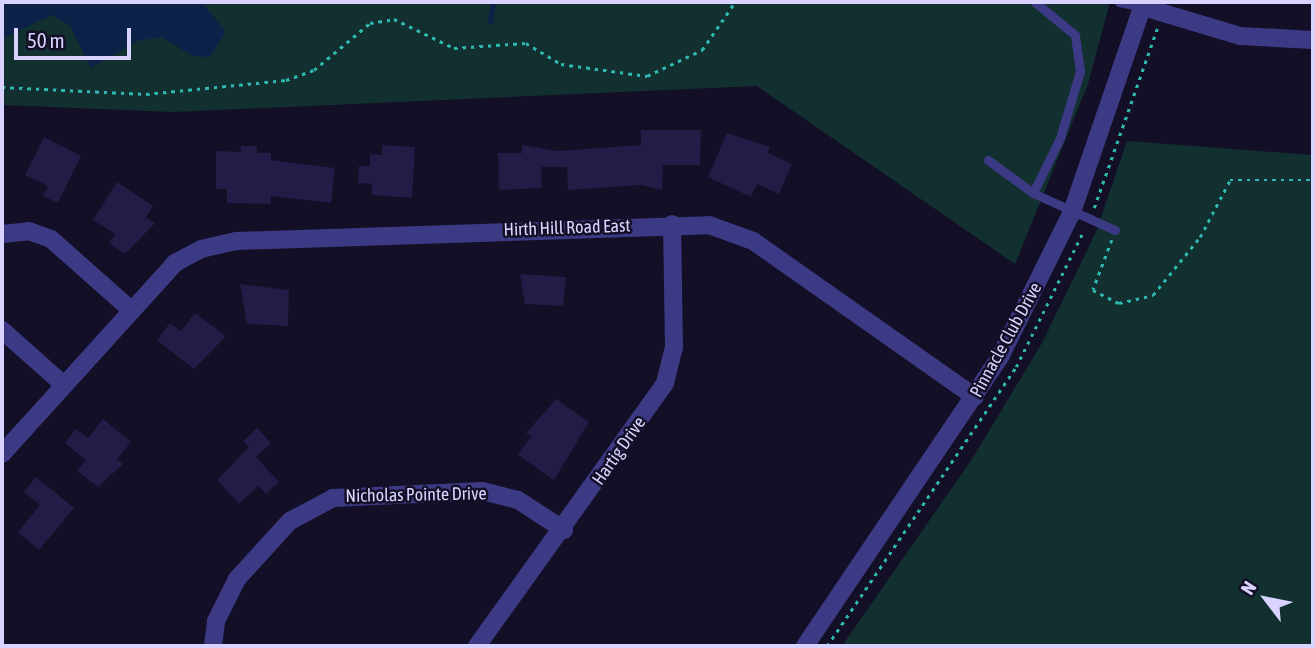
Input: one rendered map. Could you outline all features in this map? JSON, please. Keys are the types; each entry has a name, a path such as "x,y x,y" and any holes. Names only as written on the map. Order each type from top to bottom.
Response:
{"street":[{"path":"1144,4 1240,36 1313,40"},
{"name":"Pinnacle Club Drive","path":"805,646 975,397 1072,212 1144,4"},
{"name":"Hartig Drive","path":"477,646 564,530 665,383 674,348 672,225"},
{"name":"Hirth Hill Road East","path":"2,454 131,310 188,255 237,241 709,225 753,241 975,397"},
{"path":"2,234 29,231 51,239 131,310"},
{"path":"2,330 69,380"},
{"name":"Nicholas Pointe Drive","path":"214,646 222,606 237,579 289,521 333,498 482,491 518,500 564,530"}],"lane":[{"path":"1033,193 1060,138 1080,71 1075,35 1035,2"},
{"path":"1119,2 1144,4"},
{"path":"988,160 1033,193 1115,230"}],"path":[{"path":"2,87 146,93 286,80 314,70 370,23 394,19 454,48 526,43 561,64 647,76 702,50 735,2"},
{"path":"1115,230 1093,290 1119,303 1153,295 1200,237 1230,180 1313,180"}],"green space":[{"path":"2,2 1110,2 1088,84 1015,264 757,86 173,112 2,105"},
{"path":"1127,141 1313,155 1313,646 842,646 972,459 1042,343 1096,232"}],"water":[{"path":"2,2 202,2 226,32 210,57 193,56 161,37 137,41 91,68 70,26 52,15 2,39"}],"building":[{"path":"641,130 701,130 700,165 663,165 662,190 641,185 568,190 567,167 541,167 542,188 499,190 498,153 522,153 522,145 558,151 641,145"},
{"path":"727,133 770,147 768,153 792,164 779,194 757,184 751,197 708,177"},
{"path":"44,137 81,156 58,203 43,196 48,186 25,175"},
{"path":"382,145 415,147 412,198 372,195 372,184 358,183 359,166 370,166 370,154 382,155"},
{"path":"241,146 257,146 257,153 271,153 271,160 335,168 331,203 271,196 271,204 227,203 227,189 216,189 216,151 241,152"},
{"path":"117,182 153,206 146,218 155,223 125,254 109,243 115,234 93,220"},
{"path":"520,274 566,277 563,306 525,304"},
{"path":"240,284 289,290 288,326 247,324"},
{"path":"195,313 226,336 194,369 157,340 170,323 181,331"},
{"path":"556,399 589,422 554,480 518,455 531,436 526,433"},
{"path":"103,419 131,442 117,459 123,464 98,487 77,471 86,460 65,443 76,429 88,438"},
{"path":"257,428 271,443 256,457 279,482 266,494 258,486 239,504 217,480 249,447 243,441"},
{"path":"36,477 74,508 39,550 18,532 40,505 24,492"}],"waterway":[{"path":"490,22 493,2"}]}
